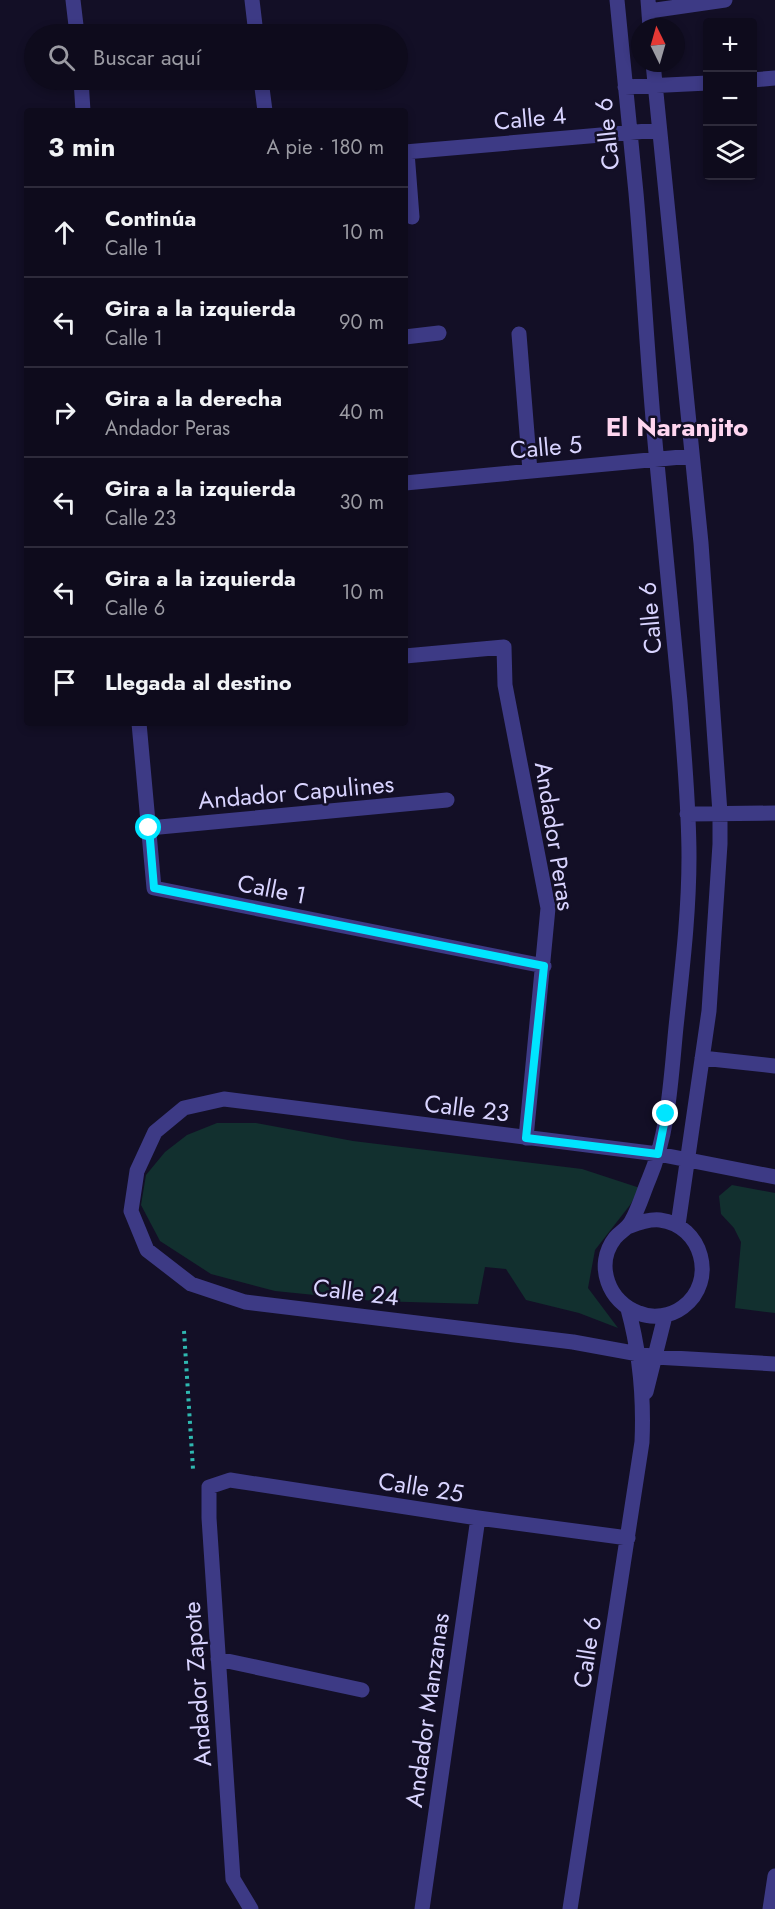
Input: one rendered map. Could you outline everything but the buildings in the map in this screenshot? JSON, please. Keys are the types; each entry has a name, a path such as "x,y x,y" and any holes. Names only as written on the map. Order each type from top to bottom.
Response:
{"street":[{"path":"74,0 75,24"},
{"path":"252,0 255,24"},
{"name":"Calle 6","path":"617,0 636,192 656,459 671,598 687,814 687,918 669,1094 658,1154 630,1226"},
{"path":"649,6 725,0"},
{"path":"654,72 701,543 720,813 709,1011 678,1225"},
{"path":"757,80 775,78"},
{"path":"625,87 703,83"},
{"path":"82,90 84,108"},
{"path":"262,90 265,108"},
{"name":"Calle 4","path":"408,152 659,130"},
{"path":"408,174 412,217"},
{"path":"408,337 439,333"},
{"path":"519,334 530,471"},
{"name":"Calle 5","path":"408,483 692,456"},
{"name":"Andador Peras","path":"408,656 504,647 505,686 548,908 526,1138"},
{"name":"Calle 1","path":"139,726 154,888 544,966"},
{"name":"Andador Capulines","path":"149,828 447,800"},
{"path":"687,814 775,813"},
{"path":"702,1058 775,1066"},
{"name":"Calle 23","path":"224,1100 658,1154 775,1176"},
{"name":"Calle 24","path":"224,1100 184,1108 155,1132 137,1171 131,1211 147,1250 191,1284 245,1302 573,1342 655,1357 775,1364"},
{"path":"645,1220 662,1220 678,1225 693,1238 702,1256 702,1275 696,1293 683,1308 665,1316 646,1316 628,1309 613,1295 606,1277 606,1257 615,1239 630,1226 645,1220"},
{"name":"Calle 6","path":"570,1909 642,1443 644,1401 628,1309"},
{"name":"Calle 6","path":"644,1401 665,1316"},
{"name":"Calle 25","path":"209,1486 230,1480 478,1518 628,1538"},
{"name":"Andador Zapote","path":"209,1486 209,1518 233,1879 251,1909"},
{"name":"Andador Manzanas","path":"422,1909 478,1518"},
{"path":"218,1659 362,1690"},
{"path":"770,1909 775,1876"}],"path":[{"path":"184,1331 193,1469 209,1486"}],"green space":[{"path":"217,1123 256,1123 353,1141 582,1169 640,1188 630,1205 595,1250 588,1288 618,1328 579,1313 526,1300 506,1269 485,1267 478,1304 374,1301 275,1291 211,1274 160,1241 141,1205 146,1175 165,1152 187,1135"},
{"path":"732,1185 775,1193 775,1313 735,1308 741,1242 734,1228 721,1214 719,1196"}],"district":[{"name":"El Naranjito","path":"677,427"}],"route":[{"path":"149,828 154,888 544,966 526,1138 658,1154 666,1114"}]}
